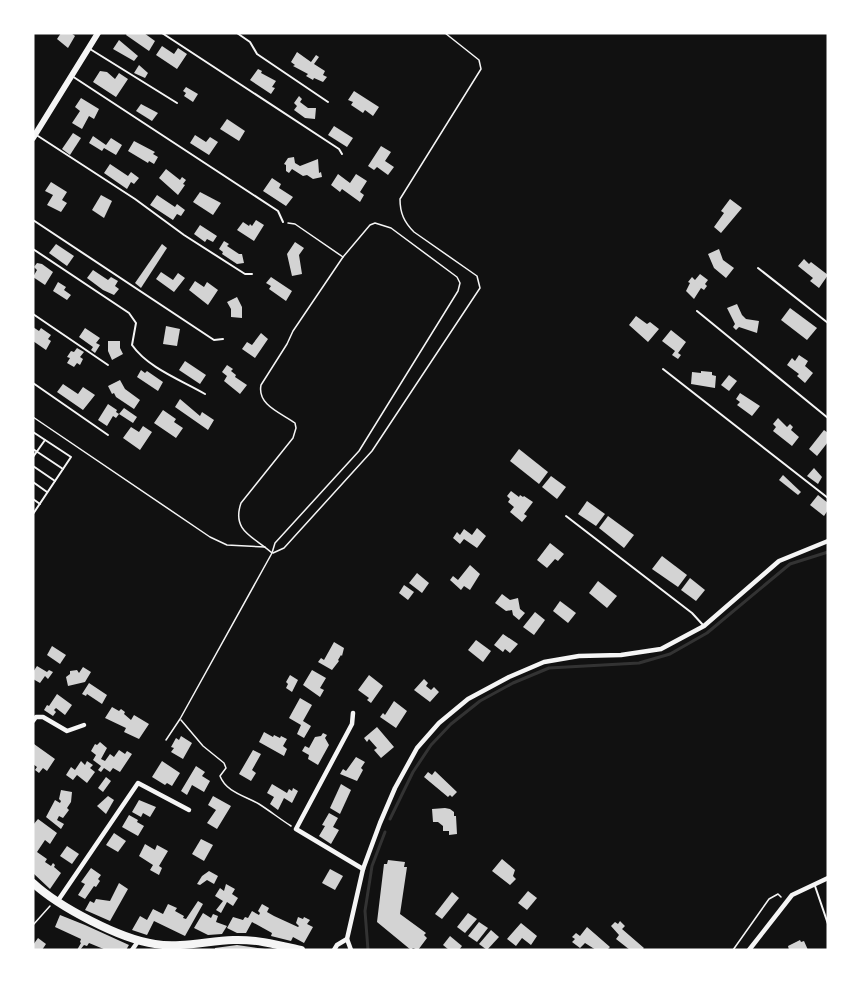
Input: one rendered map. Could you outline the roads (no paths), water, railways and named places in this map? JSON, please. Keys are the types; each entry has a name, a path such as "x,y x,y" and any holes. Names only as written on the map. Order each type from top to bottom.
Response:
{"main road":[{"path":"33,883 57,903 139,940 172,947 252,940 301,950"}],"street":[{"path":"34,136 98,33"},
{"path":"351,950 347,939 363,869 395,788 417,747 439,723 468,699 544,662 579,656 621,656 661,649 704,626 779,561 828,541"},
{"path":"353,713 352,724 296,829 363,869"},
{"path":"33,721 36,717 43,717 67,731 84,725"},
{"path":"57,903 138,783 189,810"},
{"path":"749,950 786,900 798,891 828,878"},
{"path":"334,950 337,945 347,939"},
{"path":"132,950 139,940"}],"lane":[{"path":"162,33 339,149 342,154"},
{"path":"237,33 250,42 257,54 328,102"},
{"path":"88,48 177,103"},
{"path":"71,75 278,211 283,222"},
{"path":"34,136 135,199 183,235 245,274 252,274"},
{"path":"33,220 214,340 223,339"},
{"path":"33,249 129,313 136,323 132,345 135,349 154,365 205,394"},
{"path":"758,268 828,323"},
{"path":"697,311 828,418"},
{"path":"33,314 108,365"},
{"path":"663,369 828,498"},
{"path":"33,383 108,435"},
{"path":"33,432 71,457 33,514"},
{"path":"33,457 45,440"},
{"path":"33,449 63,469"},
{"path":"33,466 55,481"},
{"path":"33,482 47,492"},
{"path":"33,499 40,504"},
{"path":"566,516 692,613 704,626"},
{"path":"814,883 828,924"}],"waterway":[{"path":"390,819 413,772 431,745 451,724 480,701 513,683 549,668 639,663 670,654 707,633 790,564 828,552"},
{"path":"368,950 365,911 372,866 385,832"}]}
